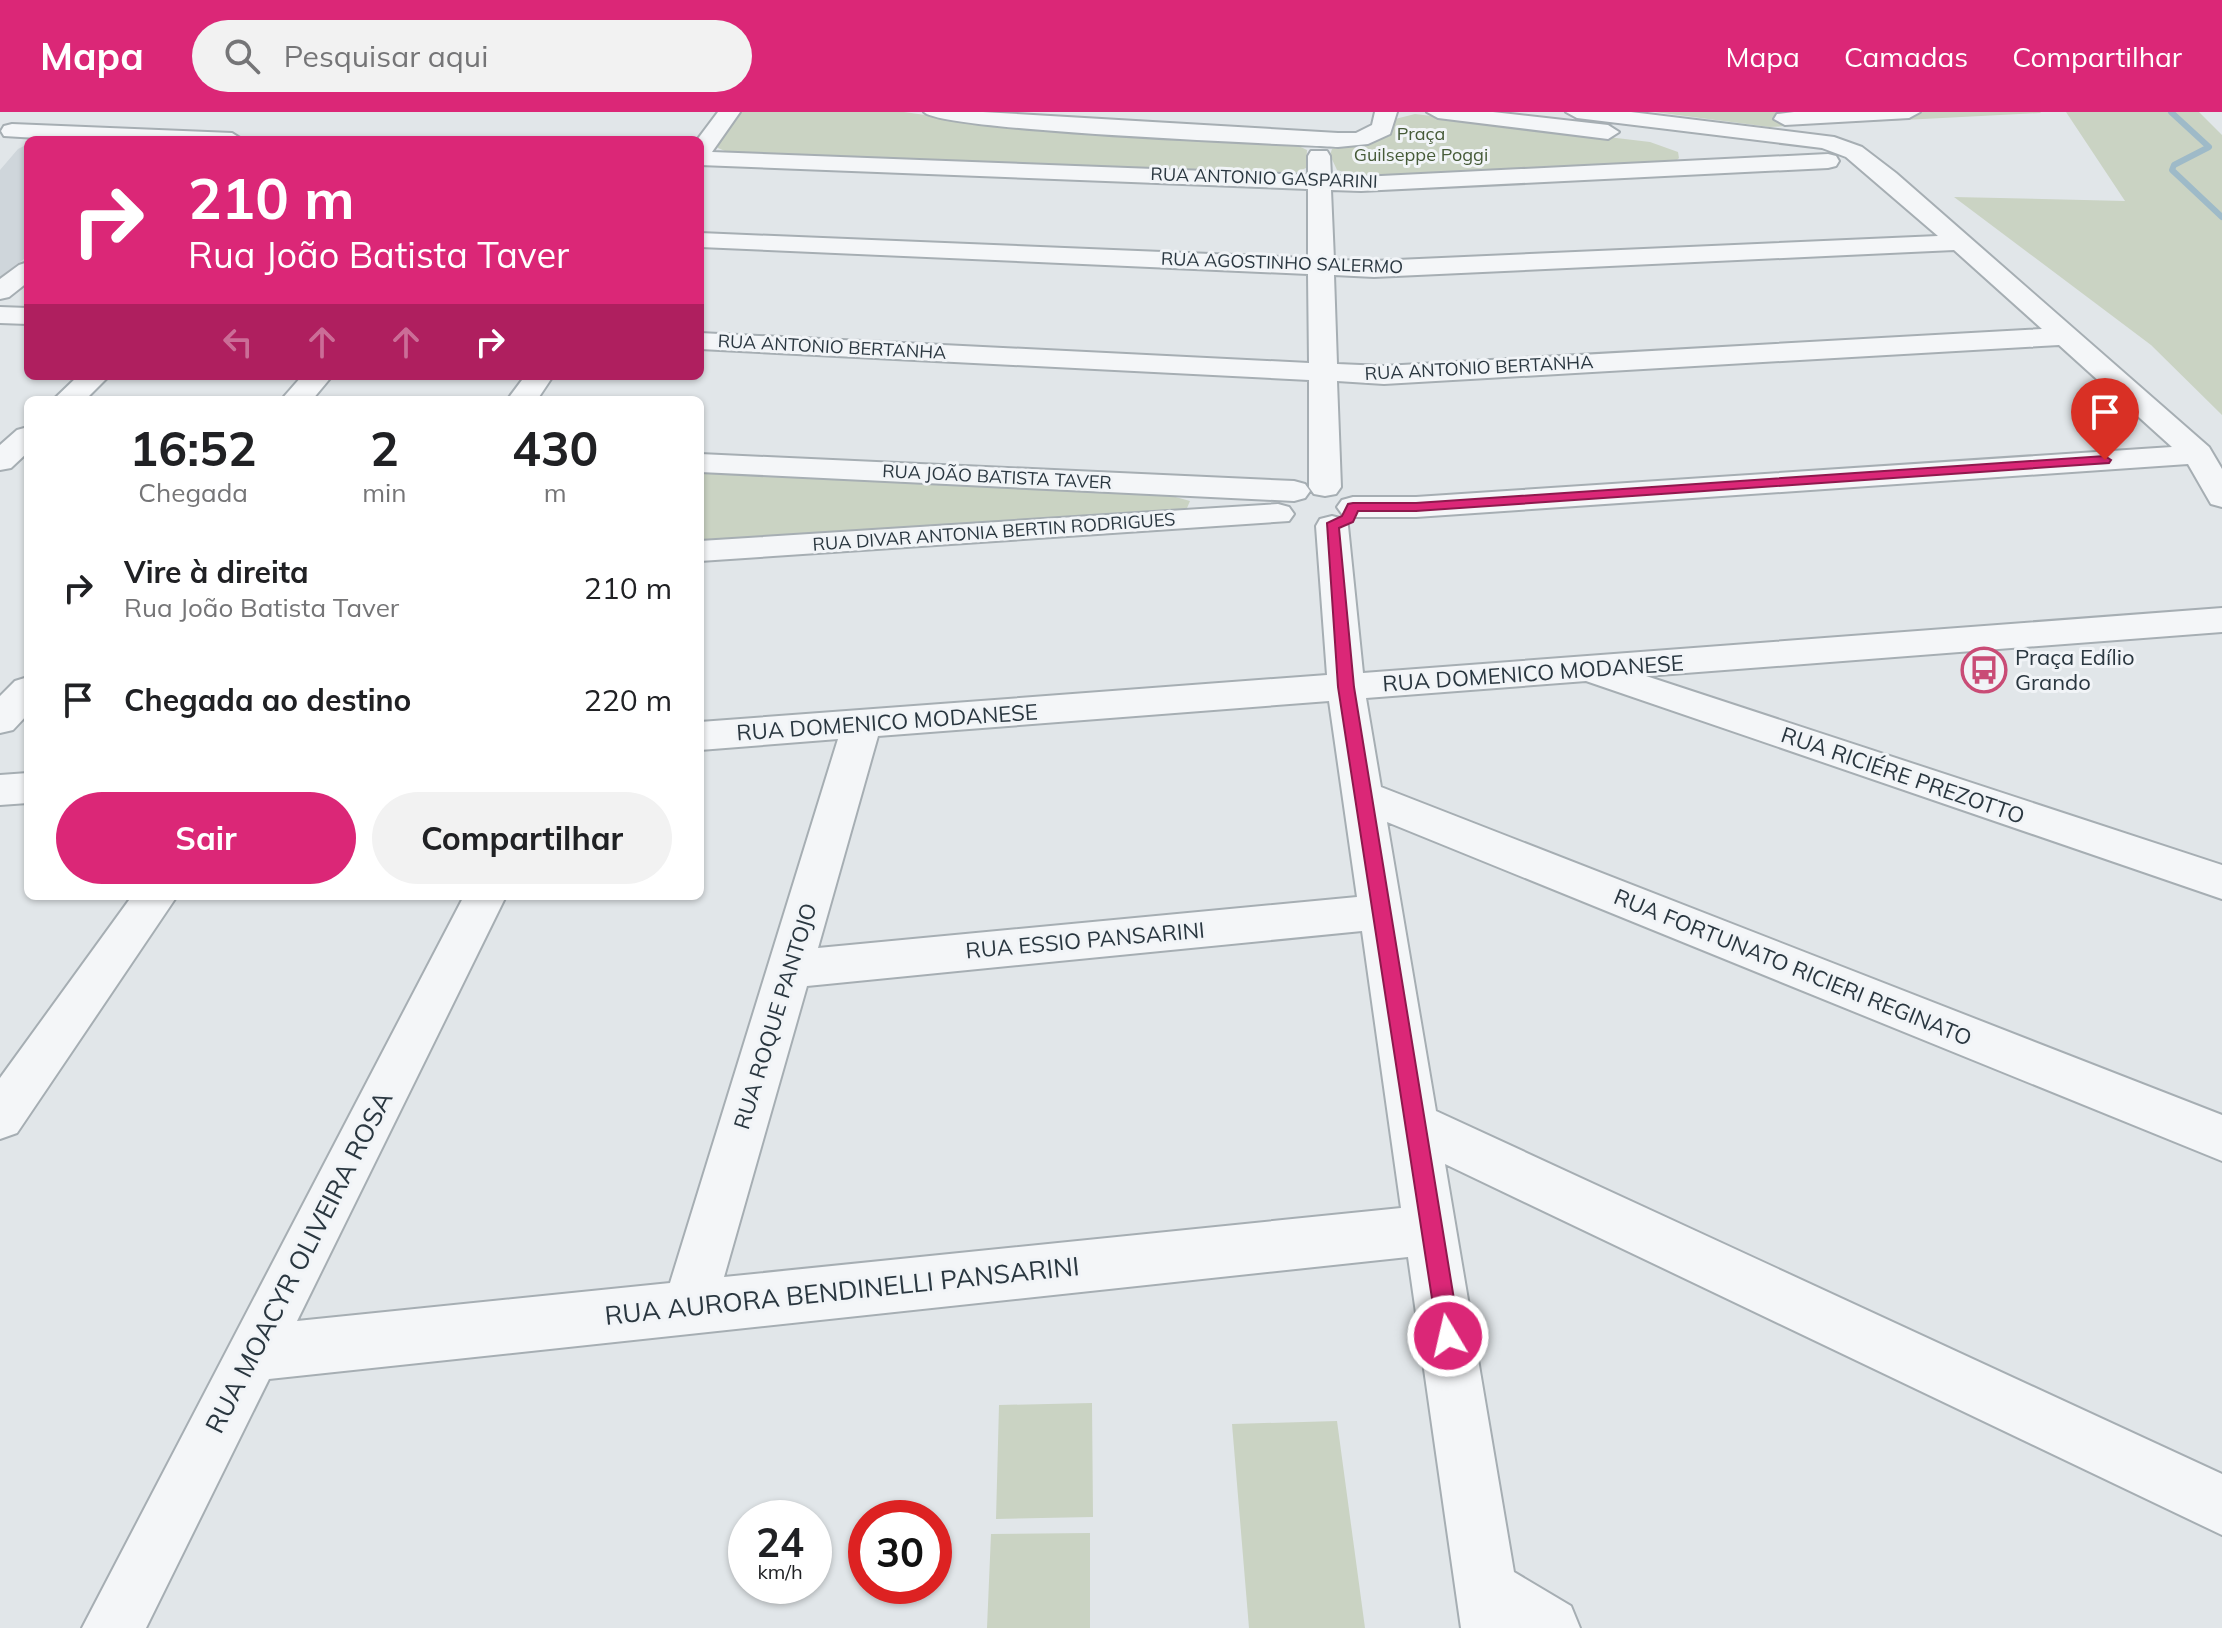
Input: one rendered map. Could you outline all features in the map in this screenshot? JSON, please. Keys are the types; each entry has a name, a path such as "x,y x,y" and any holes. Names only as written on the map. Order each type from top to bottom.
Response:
{"street":[{"path":"6,138 30,112"},
{"path":"704,149 729,112"},
{"path":"935,112 994,120 1319,140 1360,139 1373,135 1382,129 1386,112"},
{"path":"1438,112 1640,123 1909,112"},
{"path":"1577,112 1828,161 1863,158"},
{"path":"1735,120 1826,142 1863,158 2198,454 2222,497"},
{"path":"1319,140 1323,372 1302,497 1311,526 1342,517 1416,507 2198,454"},
{"name":"RUA ANTONIO GASPARINI","path":"704,155 1361,184 1828,161"},
{"name":"RUA AGOSTINHO SALERMO","path":"704,240 1389,268 1960,242"},
{"path":"0,291 24,273"},
{"path":"0,315 24,316"},
{"name":"RUA ANTONIO BERTANHA","path":"704,341 1384,375 2066,336"},
{"path":"72,396 90,380"},
{"path":"300,396 314,380"},
{"path":"0,461 24,440"},
{"name":"RUA JOÃO BATISTA TAVER","path":"704,463 1197,487 1302,497"},
{"path":"1197,487 1204,518"},
{"path":"1302,497 1344,494 1346,687 1490,1610 1549,1628"},
{"name":"RUA DIVAR ANTONIA BERTIN RODRIGUES","path":"704,551 1204,518 1302,497"},
{"name":"RUA DOMENICO MODANESE","path":"704,736 2222,620"},
{"path":"1718,658 1723,715"},
{"name":"RUA RICIÉRE PREZOTTO","path":"1583,669 2222,882"},
{"path":"0,720 24,694"},
{"name":"RUA ROQUE PANTOJO","path":"689,1307 862,724"},
{"path":"0,790 24,788"},
{"name":"RUA FORTUNATO RICIERI REGINATO","path":"1363,796 2222,1138"},
{"path":"0,1117 153,900"},
{"name":"RUA MOACYR OLIVEIRA ROSA","path":"113,1628 483,900"},
{"name":"RUA ESSIO PANSARINI","path":"789,969 1381,912"},
{"path":"1414,1125 2222,1505"},
{"name":"RUA AURORA BENDINELLI PANSARINI","path":"253,1353 1430,1230"}],"shaded area":[{"path":"24,146 24,259 0,277 0,170"}],"green space":[{"path":"740,112 904,112 1003,126 1290,142 1307,150 1306,168 1290,175 732,154 718,148 717,143"},
{"path":"1654,112 2040,112 2041,113 1770,127"},
{"path":"2066,112 2199,112 2222,135 2222,415 2151,345 1954,197 2125,201"},
{"name":"Praça Guilseppe Poggi","path":"1415,114 1650,142 1678,152 1679,158 1675,162 1362,177 1337,170 1330,155 1332,149 1389,133 1395,119"},
{"path":"704,470 1172,496 1190,501 1187,508 1179,511 704,542"},
{"path":"1092,1403 1093,1517 996,1519 999,1405"},
{"path":"1337,1421 1365,1628 1249,1628 1232,1424"},
{"path":"1090,1533 1090,1628 987,1628 991,1534"}],"waterway":[{"path":"2171,112 2209,147 2174,165 2172,170 2222,217"}],"place":[{"name":"Praça Edílio Grando","path":"1984,670"}],"route":[{"path":"1448,1336 1346,687 1332,526 1348,519 1353,507 1416,507 2105,460"}]}
